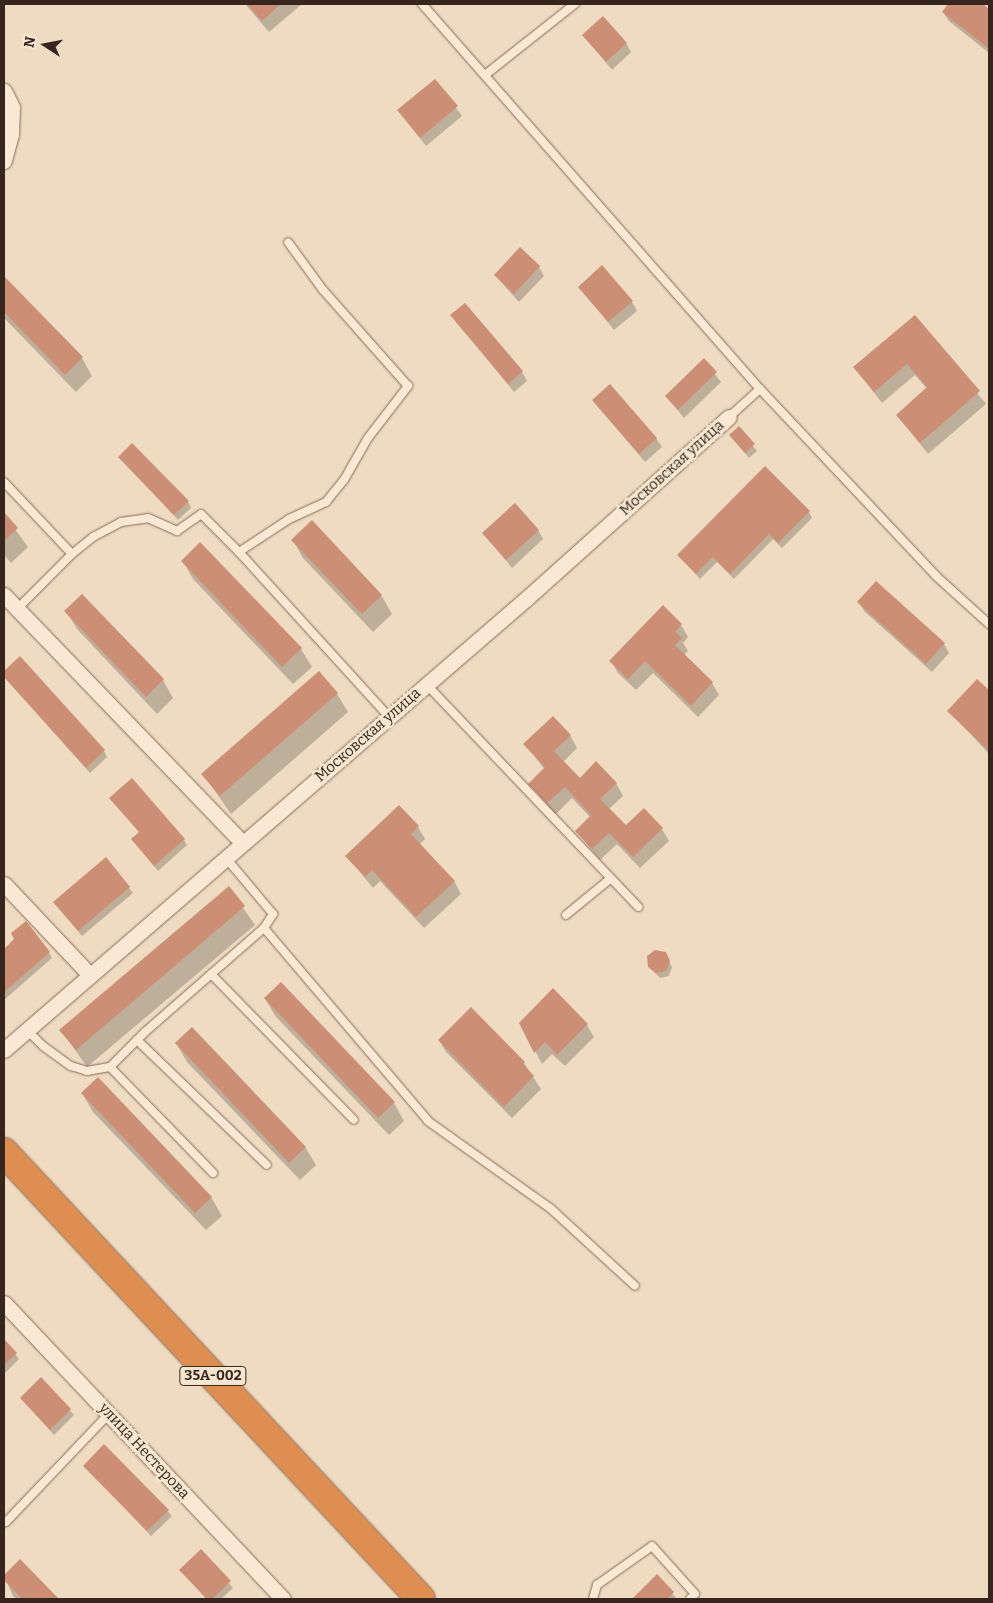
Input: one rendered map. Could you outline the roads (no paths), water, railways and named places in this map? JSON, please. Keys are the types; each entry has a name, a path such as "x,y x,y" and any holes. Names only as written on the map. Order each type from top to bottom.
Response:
{"highway":[{"name":"35А-002","path":"4,1152 421,1599"}],"street":[{"path":"4,92 12,107 11,134 4,161"},
{"name":"Московская улица","path":"4,1050 426,684 729,417"},
{"path":"4,595 243,843"},
{"path":"4,884 90,975"},
{"name":"улица Нестерова","path":"4,1303 283,1599"}],"lane":[{"path":"422,4 760,389 936,576 989,624"},
{"path":"485,75 575,4"},
{"path":"240,552 289,519 326,502 344,480 368,438 408,386 323,290 288,242"},
{"path":"729,417 760,389"},
{"path":"4,482 72,554"},
{"path":"17,609 72,554 94,537 121,522 148,518 177,531 201,514 240,552 389,716"},
{"path":"426,684 638,907"},
{"path":"27,1030 43,1046 71,1066 88,1071 110,1067 137,1040 264,928 273,914 226,858"},
{"path":"566,915 610,878"},
{"path":"264,928 428,1121 550,1208 635,1286"},
{"path":"211,974 354,1120"},
{"path":"137,1040 267,1165"},
{"path":"110,1067 213,1173"},
{"path":"6,1522 109,1414"},
{"path":"593,1599 597,1585 652,1546 695,1594 690,1599"}]}
